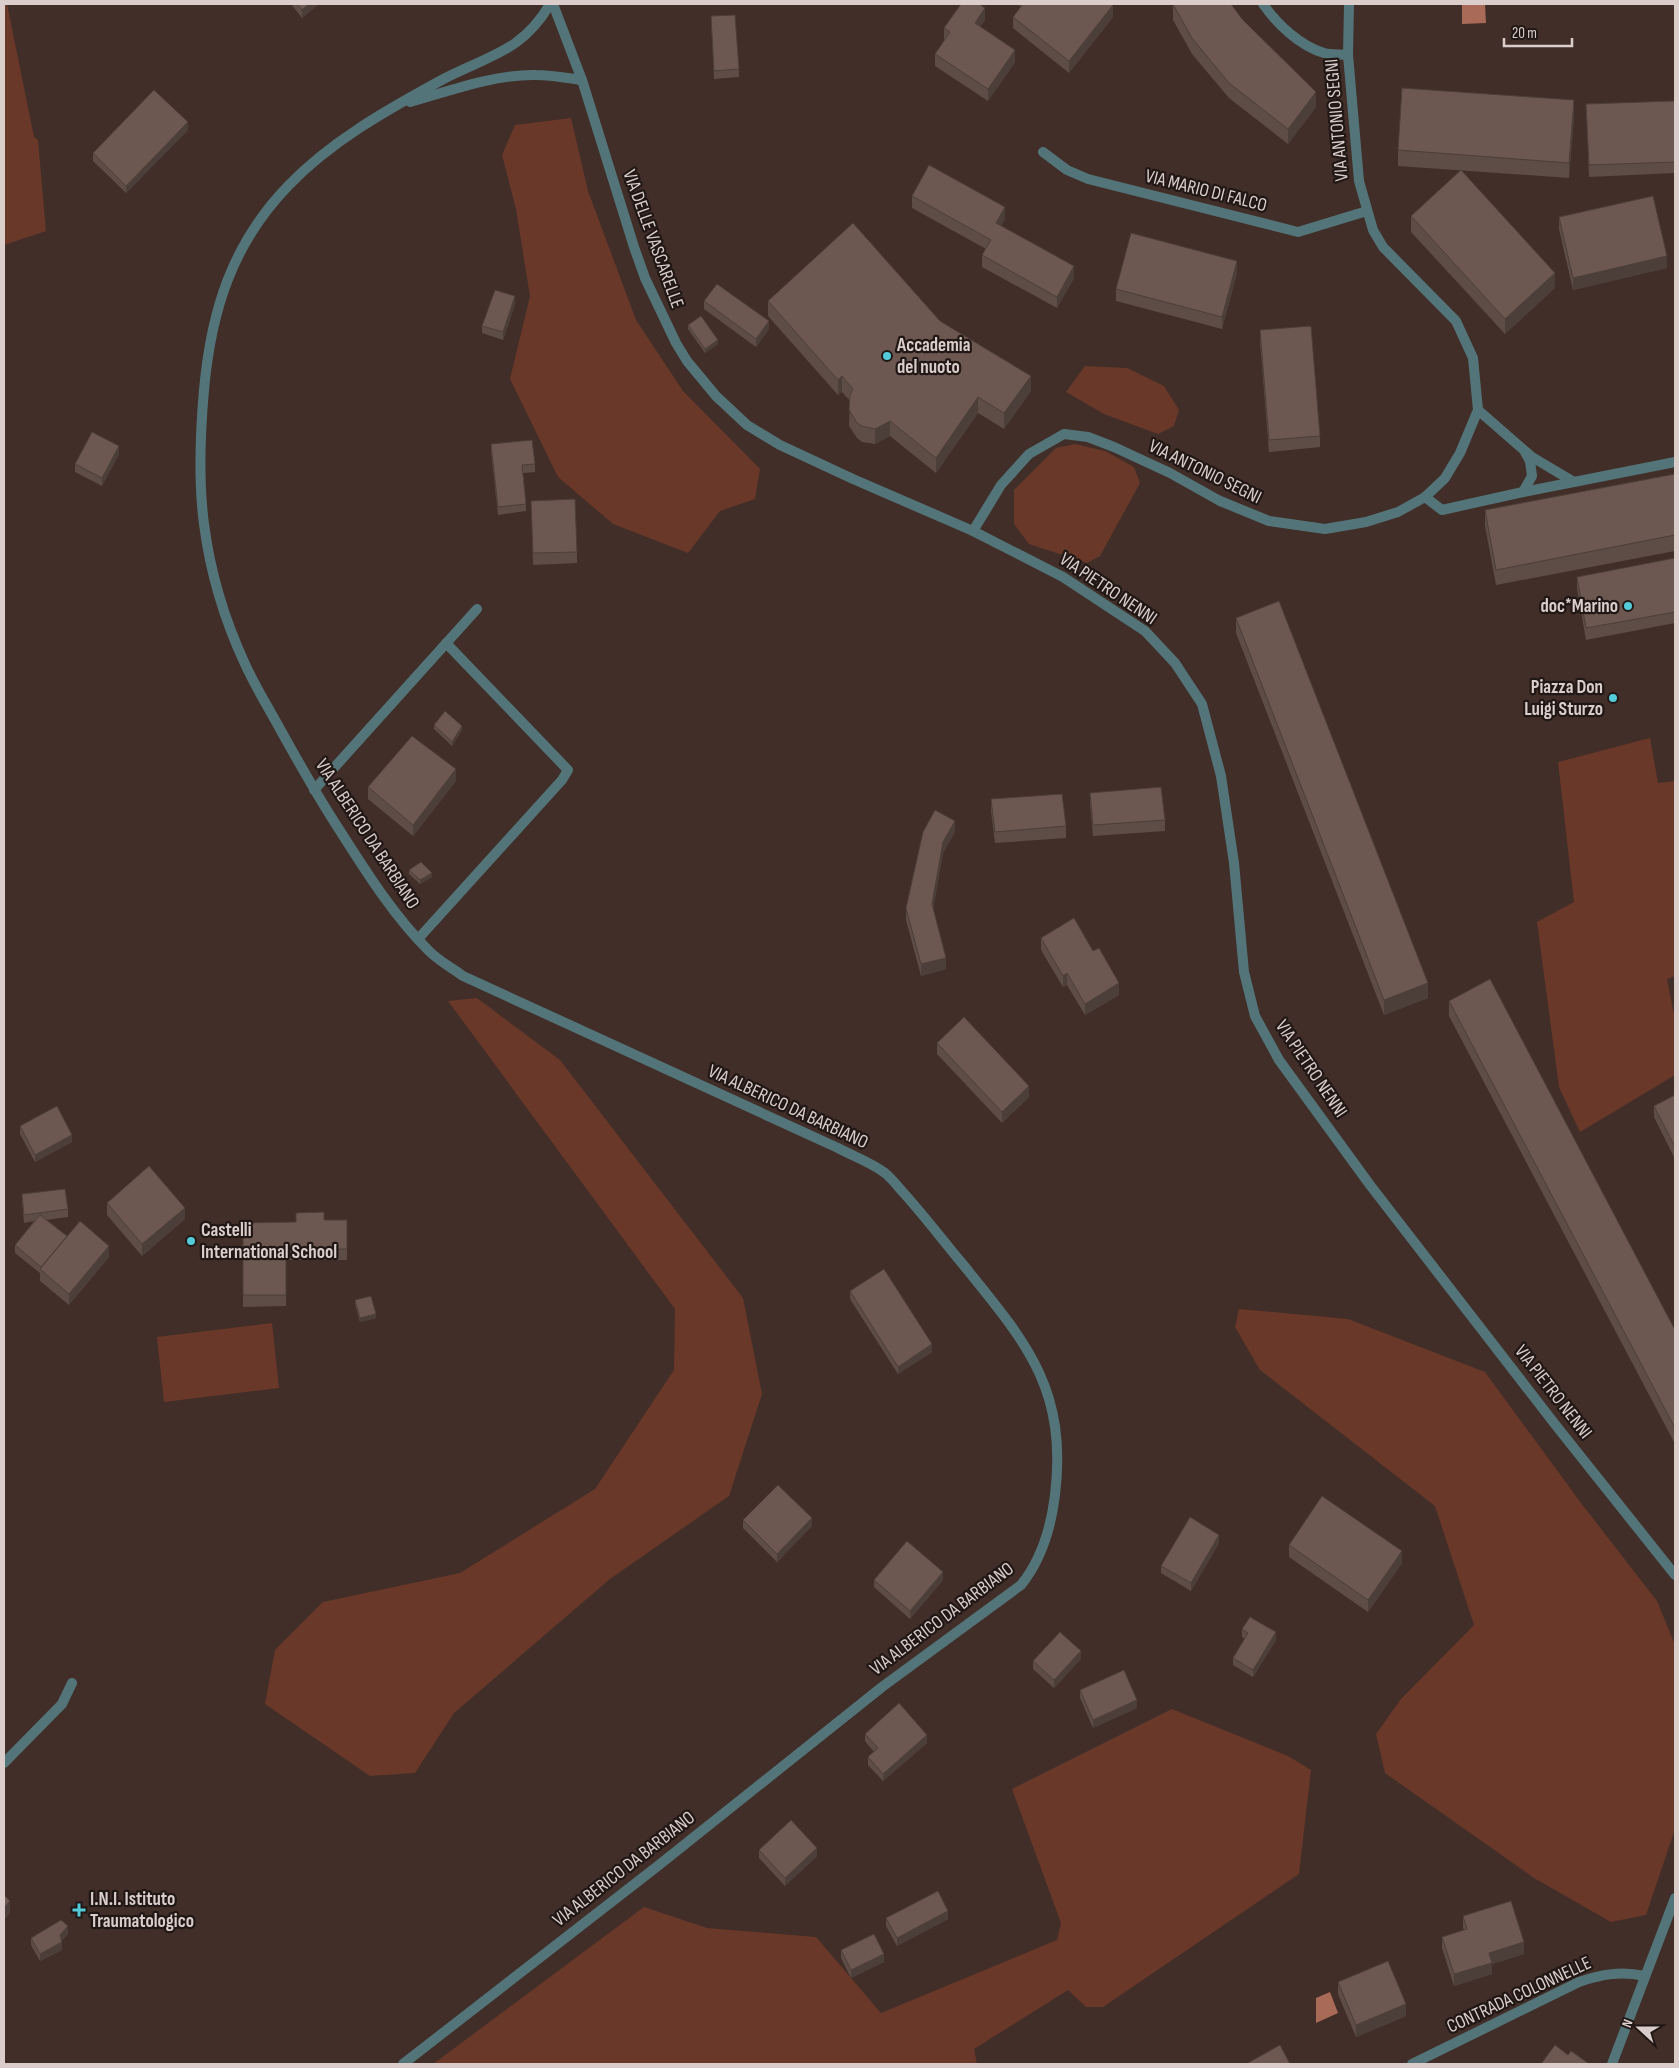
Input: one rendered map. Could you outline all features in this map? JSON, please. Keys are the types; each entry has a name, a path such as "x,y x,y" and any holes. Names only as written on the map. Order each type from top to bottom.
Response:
{"street":[{"name":"VIA DELLE VASCARELLE","path":"552,4 582,80 645,278 676,343 701,380 748,425 780,445 973,531"},
{"name":"VIA ALBERICO DA BARBIANO","path":"403,2064 659,1865 882,1687 1021,1585 1033,1570 1042,1552 1054,1504 1058,1456 1050,1400 1038,1368 1016,1330 914,1204 885,1173 838,1148 463,976 431,953 391,908 314,790 245,665 216,583 204,526 200,479 201,423 205,377 212,333 221,294 239,254 261,219 280,195 304,170 336,145 394,106 457,71 513,46 536,26 552,4"},
{"path":"1263,4 1277,21 1299,40 1324,53 1348,55"},
{"name":"VIA ANTONIO SEGNI","path":"973,531 1002,485 1029,454 1064,434 1088,437 1114,447 1170,473 1220,501 1269,521 1325,529 1366,522 1398,512 1425,497 1445,478 1460,453 1478,410 1472,358 1456,321 1383,247 1373,230 1360,181 1348,55 1350,4"},
{"name":"VIA ALBERICO DA BARBIANO","path":"394,106 479,83 510,77 535,75 582,80"},
{"name":"VIA MARIO DI FALCO","path":"1043,152 1067,170 1088,179 1298,232 1367,211"},
{"path":"1478,410 1525,451 1574,482"},
{"path":"1522,492 1532,476 1530,461 1525,451"},
{"path":"1425,497 1442,510 1675,462"},
{"name":"VIA PIETRO NENNI","path":"973,531 1064,577 1145,631 1175,663 1202,704 1221,776 1234,863 1244,972 1255,1016 1279,1060 1370,1185 1554,1423 1675,1575"},
{"path":"314,790 477,609"},
{"path":"418,939 562,780 568,770 446,643"},
{"path":"4,1763 62,1704 72,1683"},
{"path":"1612,2064 1675,1898"},
{"name":"CONTRADA COLONNELLE","path":"1412,2064 1579,1982 1620,1972 1645,1976"}],"shaded area":[{"path":"4,4 7,4 34,137 38,140 46,231 4,245"},
{"path":"1462,4 1485,4 1486,23 1462,24"},
{"path":"571,118 588,191 636,320 683,391 760,469 755,499 720,511 688,553 613,524 558,477 510,379 530,296 516,209 502,155 515,125"},
{"path":"1085,366 1127,368 1164,386 1179,410 1174,426 1158,434 1104,414 1066,392"},
{"path":"1075,444 1105,451 1134,467 1140,483 1100,556 1087,563 1029,544 1014,524 1014,490 1056,448"},
{"path":"1650,738 1658,783 1675,781 1675,976 1667,979 1675,1020 1675,1075 1580,1132 1559,1087 1537,922 1574,902 1558,762"},
{"path":"477,998 560,1060 743,1298 762,1394 729,1496 610,1579 454,1713 415,1773 370,1776 265,1704 275,1650 323,1602 460,1573 595,1489 674,1370 675,1309 448,1001"},
{"path":"1239,1309 1348,1319 1485,1372 1581,1503 1657,1601 1675,1645 1675,1829 1646,1915 1611,1922 1534,1878 1385,1773 1376,1734 1401,1699 1474,1625 1435,1506 1260,1370 1235,1327"},
{"path":"272,1323 279,1388 164,1402 157,1337"},
{"path":"1172,1709 1288,1756 1311,1770 1299,1874 1103,2007 1086,2007 1068,1990 974,2049 977,2064 433,2064 644,1907 707,1928 816,1937 881,2013 1057,1940 1061,1923 1012,1789"},
{"path":"1330,1992 1338,2013 1316,2023 1316,1998"}],"building":[{"path":"297,4 309,4 302,10"},
{"path":"961,4 979,4 985,8 975,23 1015,50 988,89 935,54 950,32 944,28"},
{"path":"1023,4 1113,5 1069,61 1013,17"},
{"path":"1173,4 1231,4 1242,19 1316,92 1288,129 1229,83 1192,38"},
{"path":"735,15 739,69 714,71 711,16"},
{"path":"1402,88 1574,100 1569,163 1398,150"},
{"path":"154,90 188,122 126,186 93,153"},
{"path":"1675,101 1675,162 1589,165 1586,104"},
{"path":"929,165 1005,207 996,223 1074,266 1057,297 982,255 991,240 912,196"},
{"path":"1461,170 1555,273 1505,319 1411,216"},
{"path":"1653,196 1667,256 1573,278 1559,217"},
{"name":"Accademia del nuoto","path":"853,223 940,321 1031,376 1004,413 978,397 936,458 890,421 875,429 857,423 849,410 850,395 853,389 842,376 838,380 768,301"},
{"path":"1131,233 1237,261 1222,317 1116,289"},
{"path":"717,284 769,321 756,339 704,301"},
{"path":"495,290 515,296 503,332 482,326"},
{"path":"701,316 718,340 705,349 688,325"},
{"path":"1311,326 1320,436 1269,440 1260,330"},
{"path":"92,432 119,446 102,478 75,464"},
{"path":"532,440 535,464 522,465 526,504 498,507 491,444"},
{"path":"1675,474 1675,535 1496,570 1485,510"},
{"path":"575,499 577,552 533,553 531,501"},
{"name":"doc*Marino","path":"1675,558 1675,612 1586,628 1577,577"},
{"path":"1279,601 1428,983 1384,1000 1236,618"},
{"path":"445,711 462,726 452,742 434,725"},
{"path":"412,736 456,769 413,825 368,787"},
{"path":"1161,787 1165,820 1093,825 1090,793"},
{"path":"1062,794 1066,826 995,832 991,799"},
{"path":"935,810 955,821 943,842 932,904 946,958 921,964 906,908 923,832"},
{"path":"421,862 432,873 420,880 409,870"},
{"path":"1074,918 1093,951 1099,948 1119,983 1085,1004 1067,973 1063,976 1041,938"},
{"path":"1490,979 1675,1330 1675,1428 1449,1001"},
{"path":"964,1017 1029,1086 1002,1112 937,1043"},
{"path":"1675,1095 1675,1147 1654,1106"},
{"path":"57,1106 72,1135 35,1155 20,1126"},
{"name":"Castelli International School","path":"149,1166 185,1208 142,1244 107,1203"},
{"path":"65,1189 68,1209 24,1215 22,1194"},
{"path":"324,1212 324,1220 347,1220 347,1249 286,1249 286,1295 243,1295 243,1223 296,1222 296,1213"},
{"path":"40,1215 67,1236 41,1267 15,1245"},
{"path":"80,1221 109,1246 69,1294 40,1269"},
{"path":"884,1269 932,1344 898,1367 850,1291"},
{"path":"371,1296 376,1314 360,1318 355,1300"},
{"path":"778,1485 812,1518 777,1554 743,1520"},
{"path":"1322,1496 1402,1551 1368,1600 1289,1545"},
{"path":"1190,1517 1219,1535 1191,1583 1161,1566"},
{"path":"907,1541 943,1572 910,1611 874,1580"},
{"path":"1250,1617 1276,1632 1253,1670 1233,1658 1248,1633 1242,1629"},
{"path":"1060,1632 1081,1651 1054,1680 1033,1661"},
{"path":"1124,1670 1137,1700 1093,1720 1080,1690"},
{"path":"899,1703 927,1735 883,1774 868,1757 878,1748 865,1734"},
{"path":"791,1820 817,1848 785,1878 759,1850"},
{"path":"938,1891 948,1911 897,1938 886,1918"},
{"path":"4,1895 10,1901 4,1908"},
{"path":"1511,1901 1524,1942 1489,1953 1492,1963 1454,1974 1442,1937 1467,1929 1463,1916"},
{"path":"61,1920 68,1926 60,1935 62,1942 40,1954 31,1938"},
{"path":"874,1934 884,1954 851,1970 841,1950"},
{"path":"1388,1961 1406,2004 1356,2025 1338,1982"},
{"path":"1280,2045 1290,2064 1246,2064"},
{"path":"1555,2045 1568,2055 1571,2051 1588,2063 1541,2064"}],"place":[{"name":"Accademia del nuoto","path":"887,356"},
{"name":"doc*Marino","path":"1628,606"},
{"name":"Piazza Don Luigi Sturzo","path":"1613,698"},
{"name":"Castelli International School","path":"191,1241"},
{"name":"I.N.I. Istituto Traumatologico","path":"79,1910"}]}
